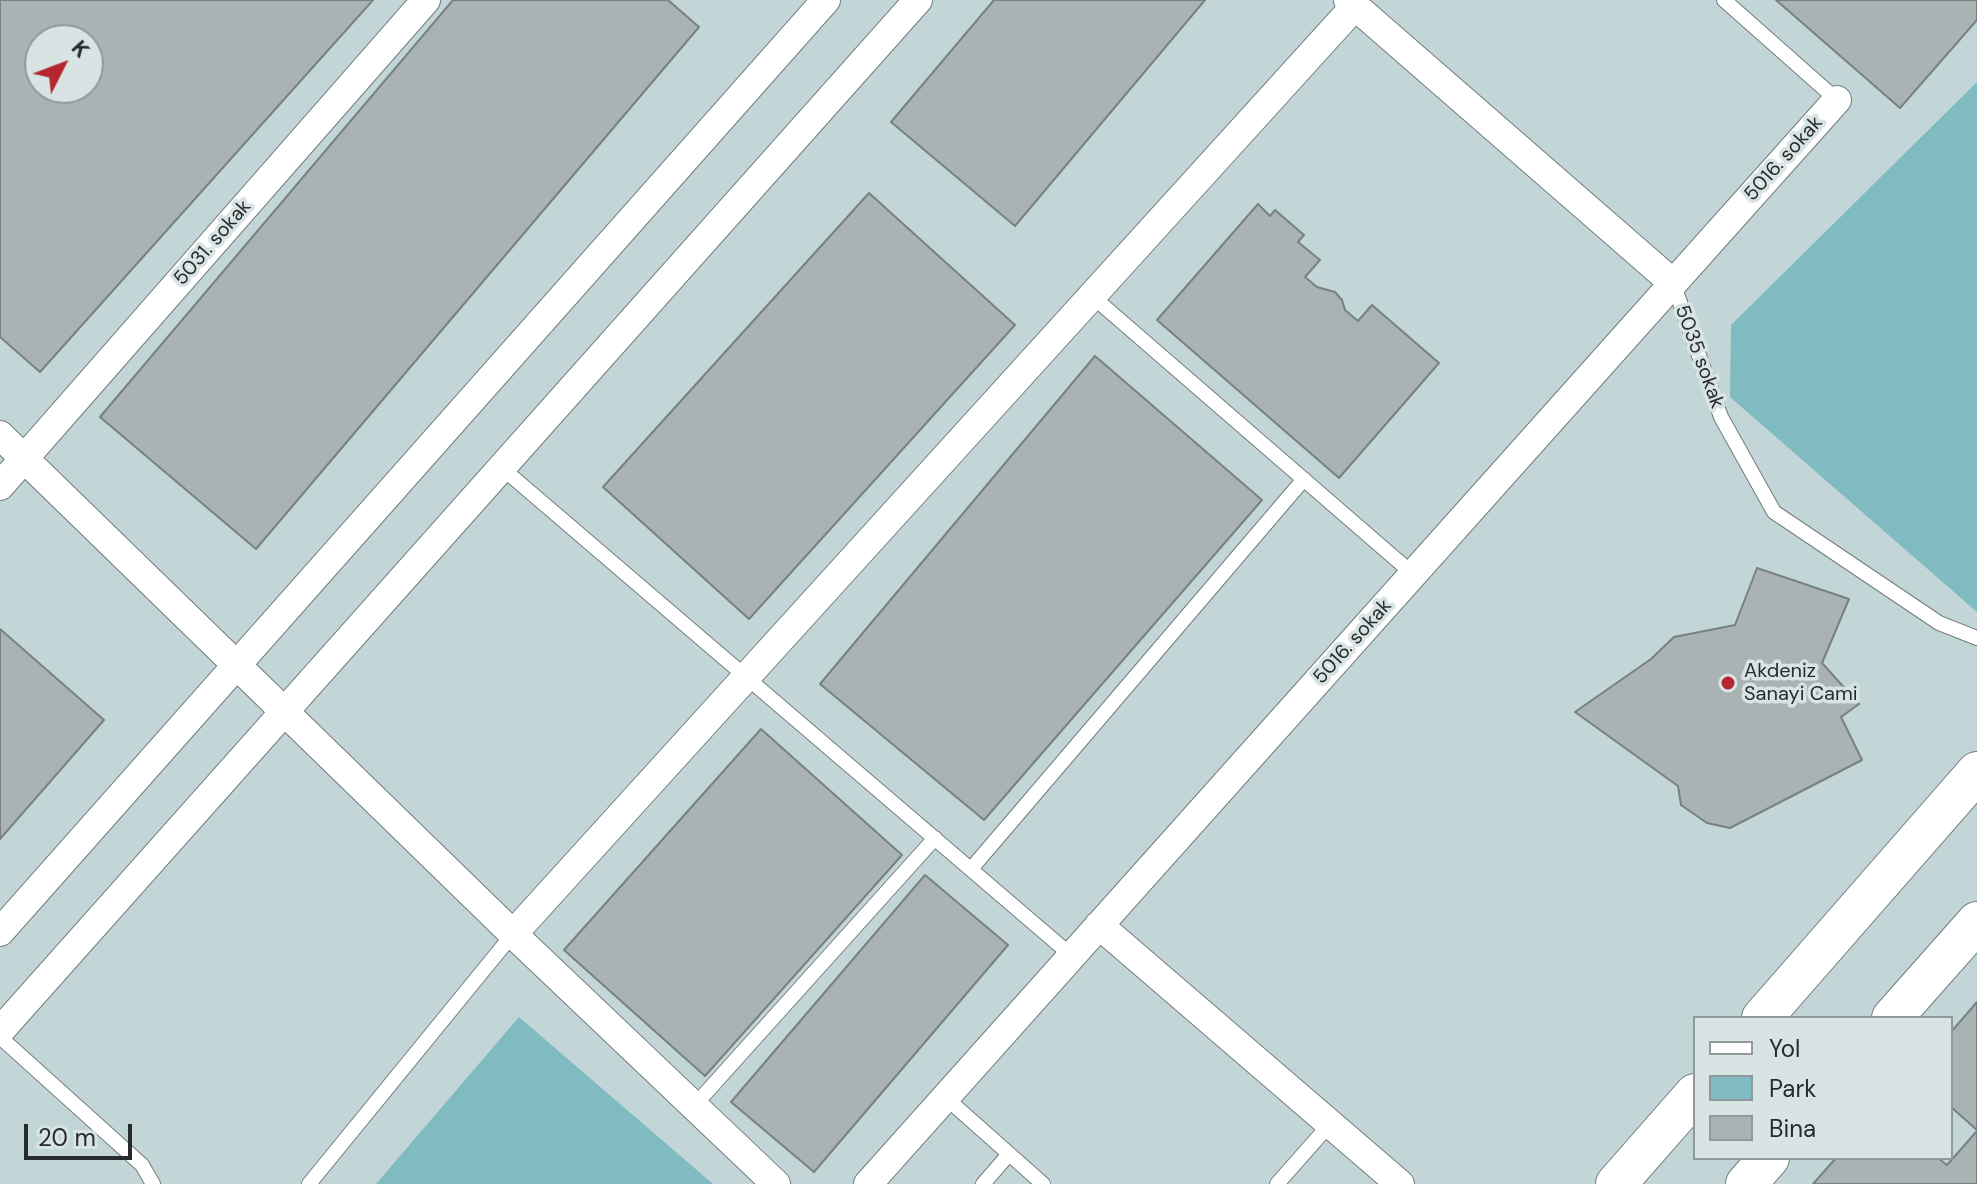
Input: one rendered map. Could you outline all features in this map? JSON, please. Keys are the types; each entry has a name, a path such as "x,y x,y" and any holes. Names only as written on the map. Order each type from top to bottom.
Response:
{"main road":[{"path":"1764,1016 1977,772"},
{"path":"1894,1016 1977,922"},
{"path":"1616,1184 1693,1096"},
{"path":"1746,1184 1767,1160"}],"street":[{"name":"5031. sokak","path":"0,486 426,0"},
{"path":"0,932 826,0"},
{"path":"0,1031 918,0"},
{"path":"513,934 1092,296 1351,3"},
{"name":"5035 sokak","path":"1351,3 1673,283"},
{"name":"5016. sokak","path":"868,1184 1837,100"},
{"path":"0,435 513,934 776,1184"},
{"path":"1099,925 1400,1184"}],"lane":[{"path":"1724,0 1837,100"},
{"name":"5035 sokak","path":"1673,283 1721,417 1774,512 1939,623 1977,638"},
{"path":"1092,296 1413,574"},
{"path":"502,468 1072,956"},
{"path":"971,869 1304,479"},
{"path":"694,1106 935,838"},
{"path":"309,1184 513,934"},
{"path":"0,1037 142,1165 153,1184"},
{"path":"945,1097 1043,1184"},
{"path":"1277,1184 1330,1124"},
{"path":"983,1184 1009,1154"}],"shaded area":[{"path":"0,0 1977,0 1977,1184 0,1184"}],"green space":[{"path":"1977,82 1977,612 1730,397 1731,325"},
{"path":"519,1017 713,1184 376,1184"}],"building":[{"path":"0,0 373,0 40,372 0,337"},
{"path":"453,0 668,0 699,27 256,549 100,417"},
{"path":"994,0 1205,0 1015,226 891,122"},
{"path":"1776,0 1977,0 1977,20 1900,108"},
{"path":"869,193 1015,325 749,619 603,487"},
{"path":"1258,204 1270,216 1275,210 1304,235 1298,242 1320,260 1305,277 1317,287 1335,292 1345,310 1358,321 1372,305 1439,363 1339,478 1157,320"},
{"path":"1095,356 1262,500 984,820 820,684"},
{"name":"Akdeniz Sanayi Cami","path":"1757,568 1849,599 1822,663 1859,704 1841,717 1862,760 1730,828 1707,823 1681,805 1678,786 1575,712 1651,659 1674,637 1735,625"},
{"path":"0,629 104,720 0,839"},
{"path":"761,729 902,855 705,1076 564,950"},
{"path":"925,875 1008,945 814,1172 731,1102"},
{"path":"1977,1002 1977,1130 1953,1109 1953,1030"},
{"path":"1977,1131 1977,1184 1813,1184 1834,1160 1941,1160 1947,1165"}],"place":[{"name":"Akdeniz Sanayi Cami","path":"1728,683"}]}
